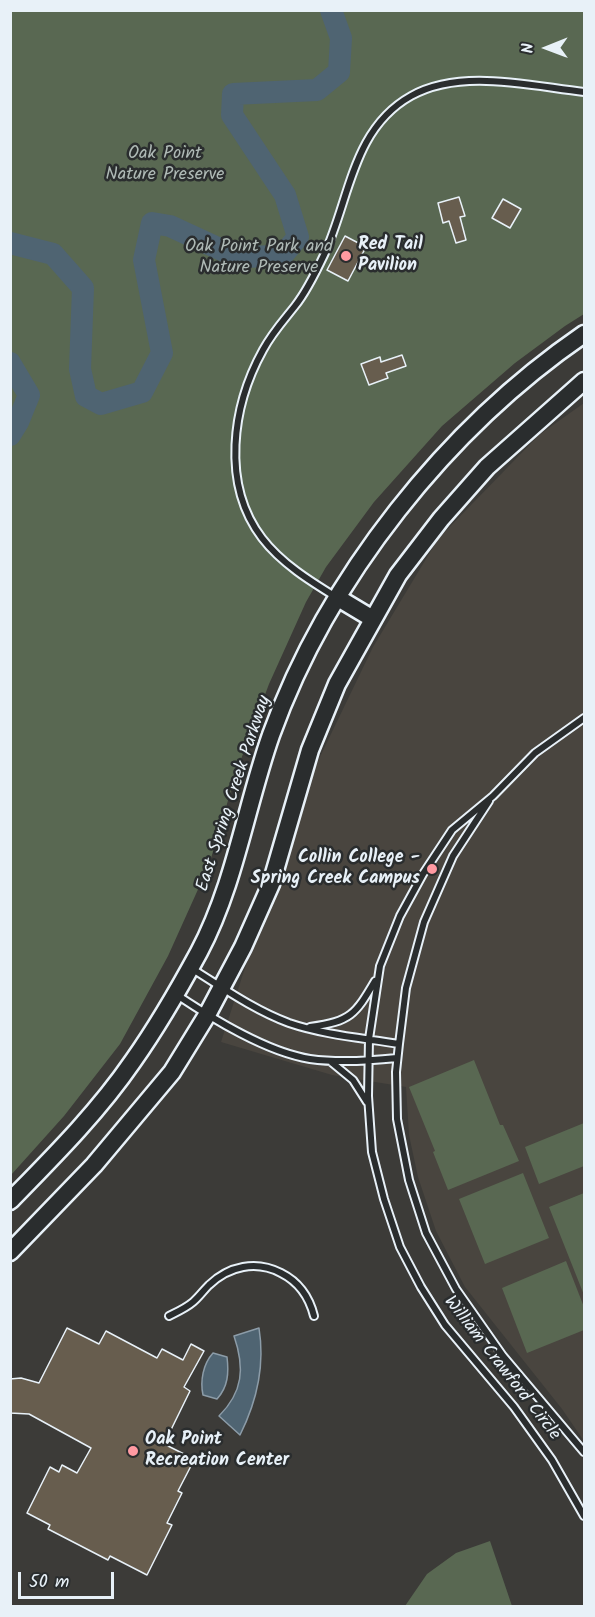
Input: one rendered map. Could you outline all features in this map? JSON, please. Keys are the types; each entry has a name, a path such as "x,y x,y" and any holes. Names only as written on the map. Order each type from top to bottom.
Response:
{"main road":[{"name":"East Spring Creek Parkway","path":"10,1201 69,1141 133,1062 200,951 232,870 250,800 281,707 316,636 378,535 429,473 500,400 545,361 585,334"},
{"path":"10,1252 94,1165 172,1072 223,988 271,884 310,750 325,712 337,684 398,575 441,519 487,467 585,381"},
{"path":"338,598 373,619"}],"lane":[{"path":"338,598 294,569 270,547 252,524 244,507 237,478 235,437 245,392 253,369 270,338 297,304 311,280 334,229 364,144 376,125 392,109 420,92 452,81 474,80 585,92"},
{"name":"William Crawford Circle","path":"585,718 535,753 493,796 452,830 423,874 400,916 380,966 368,1061 368,1106 372,1152 400,1247 445,1325 514,1407 552,1460 585,1515"},
{"name":"William Crawford Circle","path":"493,796 453,856 424,922 406,988 396,1072 397,1119 409,1180 426,1233 456,1289 503,1356 585,1452"},
{"path":"190,968 262,1011 289,1023 324,1032 399,1044"},
{"path":"307,1028 336,1023 352,1015 362,1004 378,976"},
{"path":"175,993 207,1015 277,1049 308,1059 368,1061 397,1058"},
{"path":"328,1060 353,1080 368,1106"},
{"path":"169,1316 195,1301 208,1286 224,1274 247,1265 268,1268 289,1277 303,1290 314,1316"}],"shaded area":[{"name":"Collin College - Spring Creek Campus","path":"584,403 584,1441 562,1409 465,1287 436,1231 418,1177 409,1135 406,1087 332,1075 221,1042 316,765 373,647 438,539 539,435"}],"green space":[{"name":"Oak Point Park and Nature Preserve","path":"11,11 584,11 584,314 515,363 442,426 374,502 326,567 306,602 269,684 237,770 209,865 168,956 120,1044 64,1116 11,1175"},
{"path":"474,1060 500,1125 503,1125 519,1161 448,1190 409,1087"},
{"path":"584,1123 584,1166 539,1184 525,1147"},
{"path":"523,1173 549,1238 485,1264 459,1199"},
{"path":"584,1193 584,1295 549,1207"},
{"path":"566,1261 584,1307 584,1330 527,1353 502,1288"},
{"path":"490,1541 512,1606 405,1606 427,1574 456,1553"}],"water":[{"path":"259,1328 261,1356 258,1383 251,1409 240,1435 219,1416 233,1398 240,1379 240,1359 234,1336"},
{"path":"213,1353 227,1357 228,1363 226,1385 217,1399 203,1395 202,1390 205,1367"}],"building":[{"path":"459,197 465,216 460,217 466,240 456,243 449,221 443,223 438,203"},
{"path":"503,199 521,209 510,228 492,218"},
{"path":"345,236 366,247 348,281 327,270"},
{"path":"402,355 406,366 386,373 388,378 369,385 361,364 380,357 381,362"},
{"name":"Oak Point Recreation Center","path":"67,1328 99,1344 106,1331 157,1358 162,1349 183,1360 191,1344 204,1351 184,1387 190,1391 164,1444 184,1454 182,1458 192,1464 178,1491 182,1493 167,1523 172,1525 147,1575 110,1556 108,1560 48,1529 50,1525 27,1513 50,1467 59,1472 62,1465 77,1473 91,1448 29,1414 10,1413 10,1379 21,1378 39,1383"}],"waterway":[{"path":"10,243 53,254 83,288 80,369 86,396 101,404 142,392 162,353 144,260 152,223 170,226 237,257 282,256 298,237 285,195 232,115 233,94 317,90 339,72 341,38 331,10"},
{"path":"10,363 29,395 10,435"}],"place":[{"name":"Red Tail Pavilion","path":"346,256"},
{"name":"Collin College - Spring Creek Campus","path":"432,869"},
{"name":"Oak Point Recreation Center","path":"133,1451"}],"park label":[{"name":"Oak Point Nature Preserve","path":"165,165"}]}
